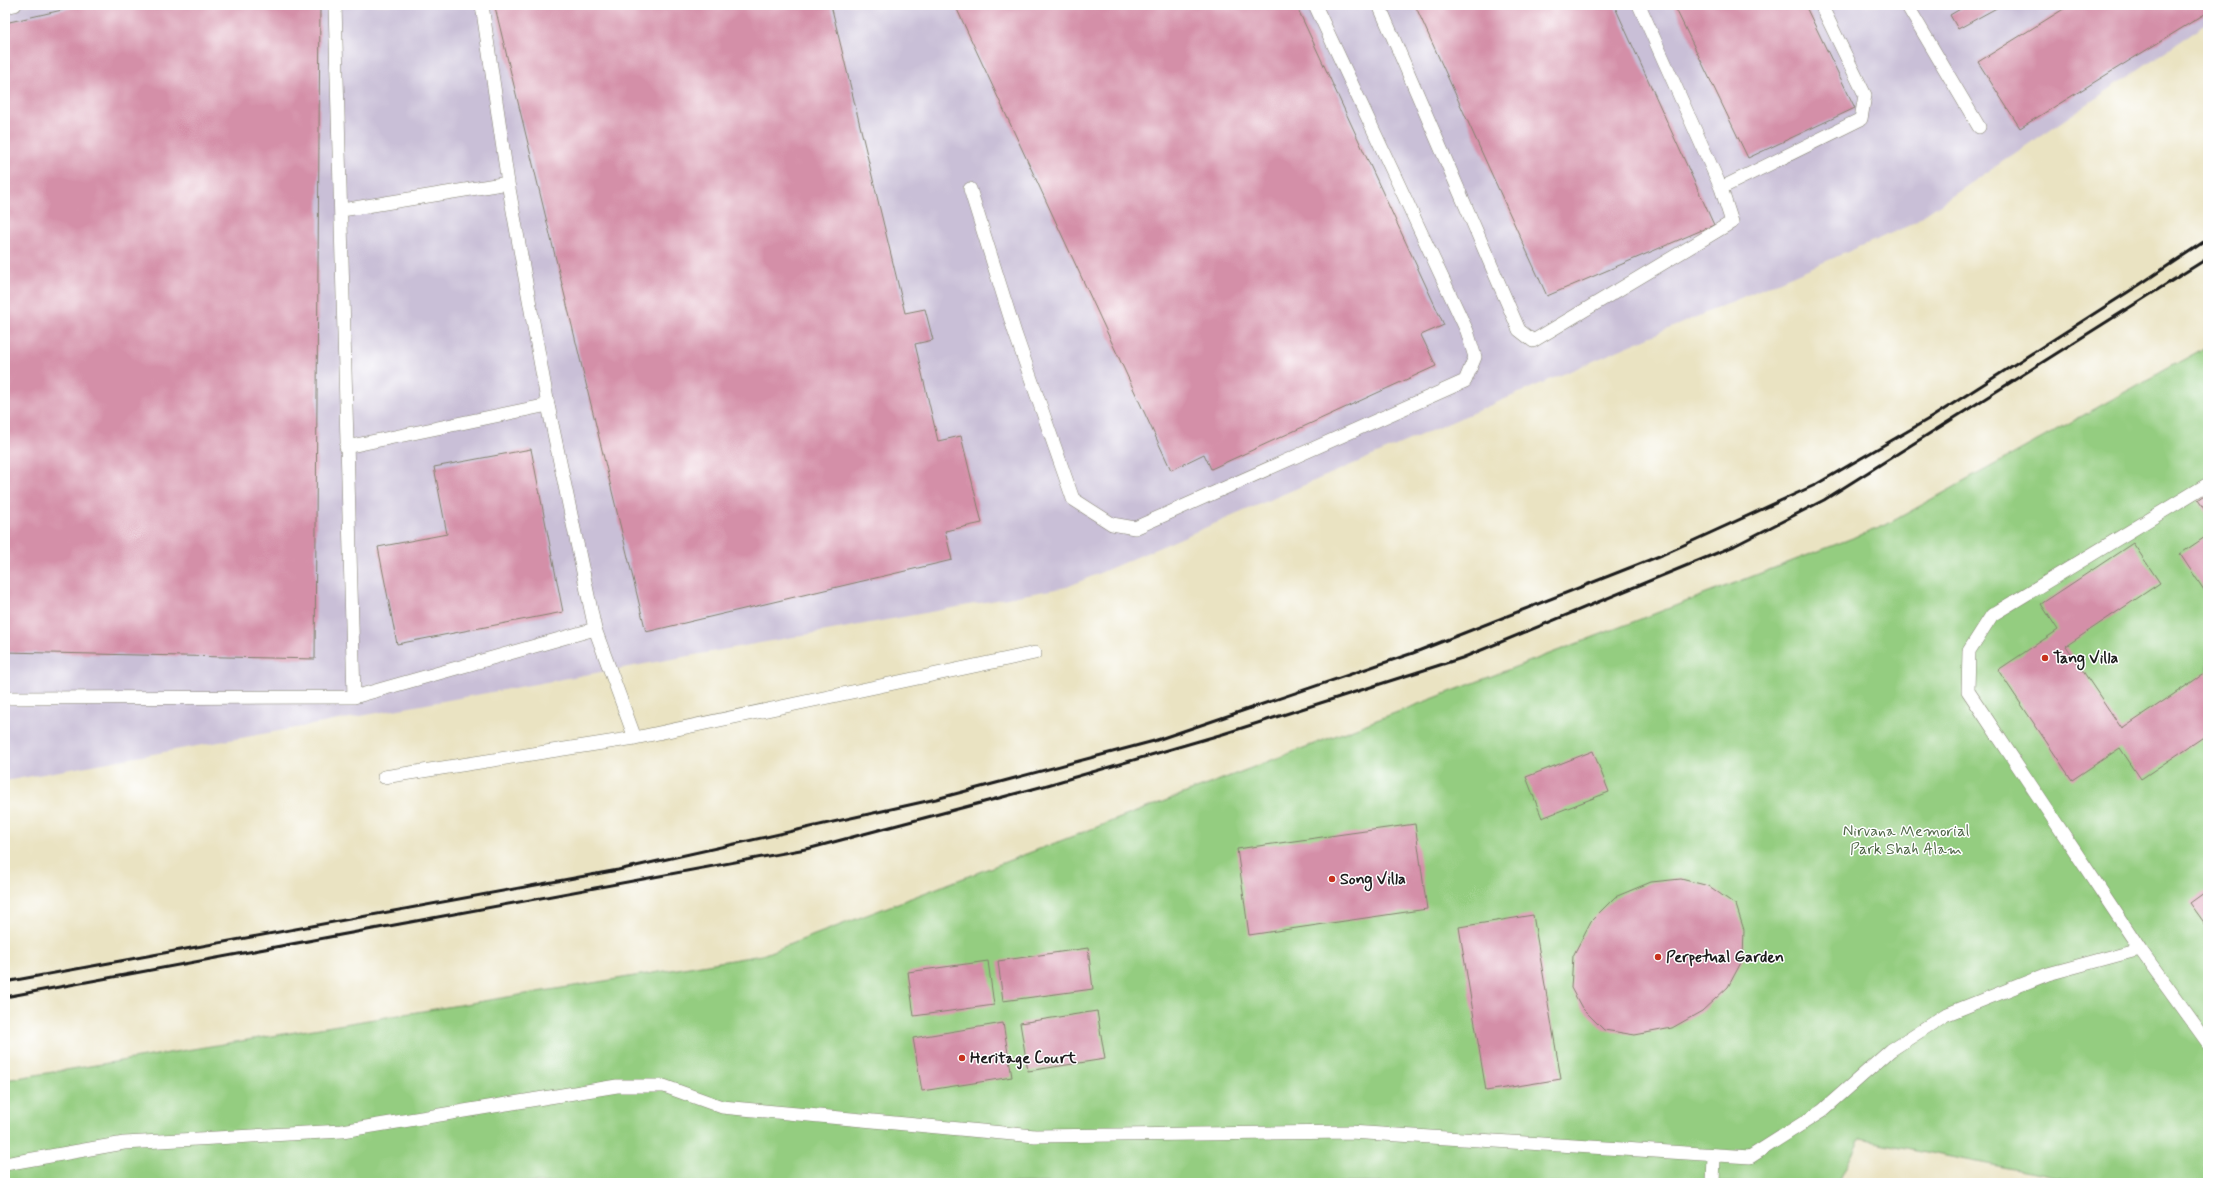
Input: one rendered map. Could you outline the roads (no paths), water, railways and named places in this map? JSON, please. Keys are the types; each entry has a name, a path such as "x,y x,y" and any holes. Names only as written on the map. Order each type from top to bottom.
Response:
{"lane":[{"path":"5,7 15,5"},
{"path":"335,5 342,210 346,447 354,696"},
{"path":"482,5 508,183 548,405 595,629 635,738"},
{"path":"970,189 1015,333 1073,499 1112,524 1134,528 1465,382 1474,357 1467,331 1315,5"},
{"path":"1379,5 1519,330 1533,341 1732,222 1721,188 1639,5"},
{"path":"1721,188 1861,120 1865,95 1821,5"},
{"path":"1907,5 1979,127"},
{"path":"342,210 508,183"},
{"path":"346,447 548,405"},
{"path":"2208,484 1992,614 1970,651 1968,691 2140,948 2208,1043"},
{"path":"5,698 354,696 595,629"},
{"path":"384,778 635,738 1035,653"},
{"path":"5,1164 124,1143 342,1131 617,1086 664,1086 722,1107 1035,1136 1350,1132 1750,1158 1822,1111 1891,1050 1945,1015 2048,974 2140,948"},
{"path":"1713,1183 1714,1156"}],"railway":[{"path":"5,982 618,870 936,799 1154,741 1413,653 1662,555 1815,485 1932,417 2139,285 2208,239"},
{"path":"5,997 811,848 1044,786 1223,734 1462,658 1734,546 1824,500 2208,258"}],"place":[{"name":"Tang Villa","path":"2045,658"},
{"name":"Song Villa","path":"1332,879"},
{"name":"Perpetual Garden","path":"1658,957"},
{"name":"Heritage Court","path":"962,1058"}],"park label":[{"name":"Nirvana Memorial Park Shah Alam","path":"1906,840"}]}
